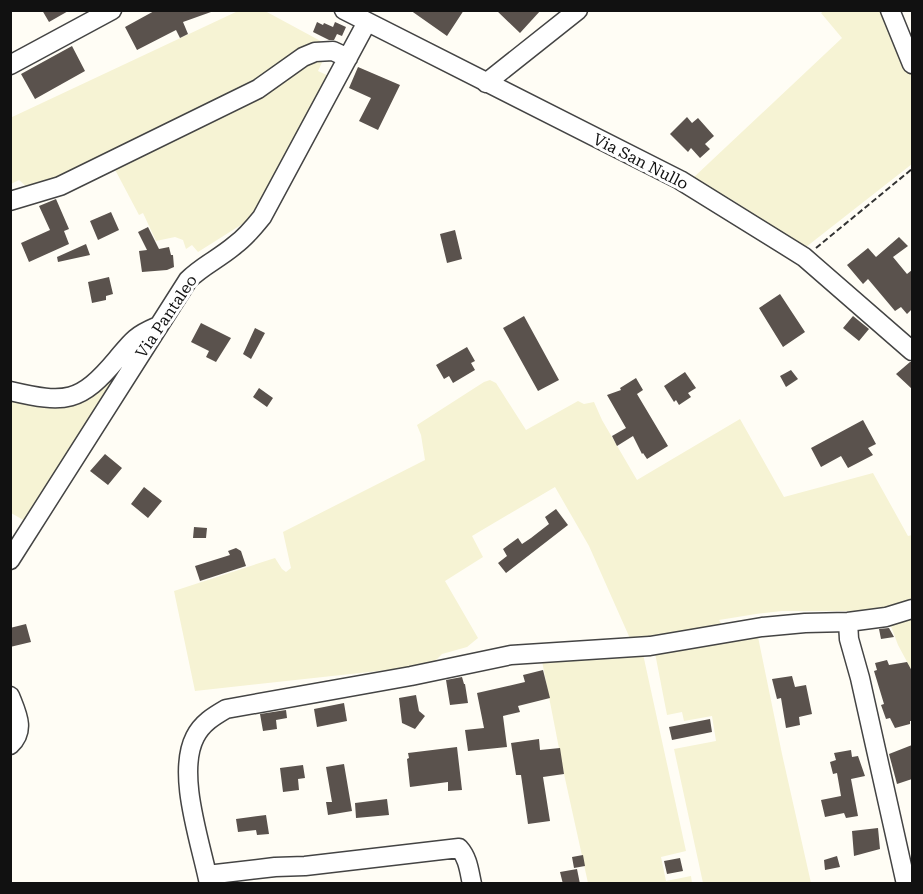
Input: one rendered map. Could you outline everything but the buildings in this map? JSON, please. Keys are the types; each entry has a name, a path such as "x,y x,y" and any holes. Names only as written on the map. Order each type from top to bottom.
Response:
{"street":[{"path":"10,65 112,10"},
{"name":"Via San Nullo","path":"344,10 680,180 804,257 912,351"},
{"path":"486,83 578,10"},
{"path":"890,10 912,64"},
{"name":"Via Pantaleo","path":"10,560 188,280 198,269 234,246 251,231 262,217 368,22"},
{"path":"10,201 60,186 258,89 303,57 315,52 333,51 348,58"},
{"path":"10,391 52,399 69,397 84,391 97,382 138,335 158,326"},
{"path":"471,884 465,854 459,848 208,879 188,778 187,762 196,735 208,720 226,709 411,676 510,655 650,646 762,627 805,622 848,622 886,617 912,609"},
{"path":"848,622 849,639 860,678 906,884"},
{"path":"10,696 20,727 16,740 10,745"}],"path":[{"path":"804,257 912,169"}],"shaded area":[{"path":"825,10 886,11 912,72 912,164 806,247 801,246 734,201 694,181 693,178 842,38 821,13"},
{"path":"238,11 265,11 328,45 251,88 36,190 28,188 19,180 11,184 10,118"},
{"path":"325,56 318,71 331,77 252,218 198,252 192,245 186,249 183,240 175,237 156,241 143,213 139,215 112,164 309,59"},
{"path":"138,343 27,522 11,513 10,394 66,400"},
{"path":"490,380 496,383 526,430 578,401 584,404 594,402 637,480 740,419 784,497 873,473 908,536 912,535 912,601 874,611 782,611 756,614 719,620 724,628 632,643 589,546 555,487 472,536 483,557 445,581 478,638 467,647 442,654 431,670 415,667 195,691 174,591 275,558 286,572 291,568 283,532 425,460 417,425"},
{"path":"912,613 912,671 898,645 889,621"},
{"path":"757,632 811,883 703,883 674,749 716,741 712,716 684,721 682,712 667,715 655,653"},
{"path":"643,654 686,851 661,857 666,881 691,876 692,883 588,883 542,661"}]}
